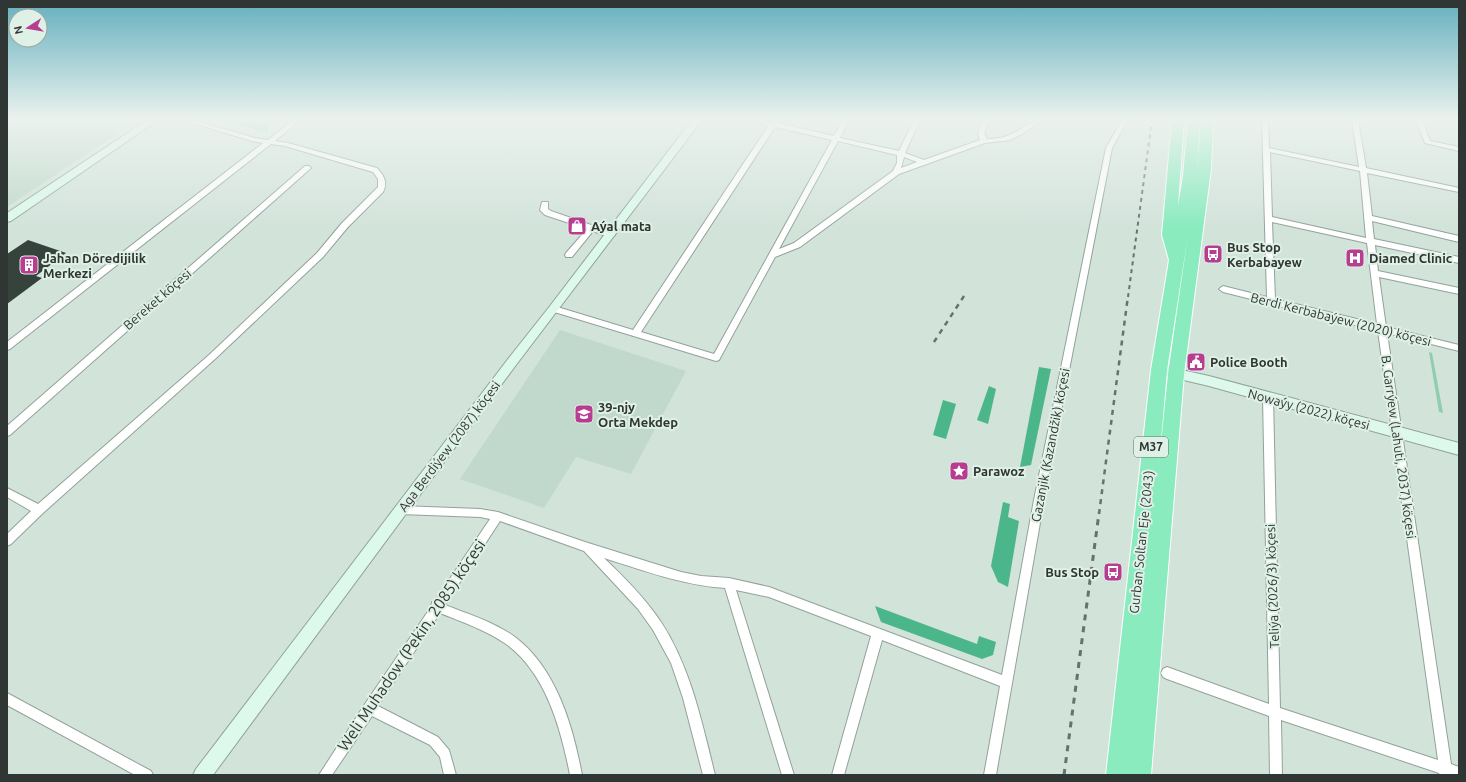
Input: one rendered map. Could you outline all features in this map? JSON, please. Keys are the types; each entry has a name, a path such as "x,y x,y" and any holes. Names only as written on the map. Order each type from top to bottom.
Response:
{"highway":[{"path":"1175,156 1169,235 1177,262"},
{"name":"Gurban Soltan Eje (2043)","path":"1139,775 1177,262 1190,176 1191,156"},
{"name":"Gurban Soltan Eje (2043)","path":"1118,775 1168,372 1204,169 1205,156"}],"street":[{"path":"7,218 99,156"},
{"path":"7,347 250,156"},
{"path":"7,540 212,357 314,260 345,225 380,190 383,184 382,178 374,170 328,156"},
{"name":"Aga Berdiýew (2087) köçesi","path":"202,775 512,362 611,235 670,156"},
{"path":"635,334 751,156"},
{"path":"554,309 716,358 825,156"},
{"path":"896,172 900,163 901,156"},
{"path":"908,156 924,162"},
{"path":"772,255 797,245 896,172 940,156"},
{"name":"Gazanjik (Kazandžik) köçesi","path":"990,775 1039,500 1107,156"},
{"path":"1266,156 1271,301"},
{"path":"1301,156 1459,190"},
{"name":"B. Garrýew (Lahuti, 2037) köçesi","path":"1361,156 1374,273 1446,772"},
{"name":"Bereket köçesi","path":"7,432 307,168"},
{"path":"545,204 544,210 548,213 611,235"},
{"path":"1367,217 1459,239"},
{"path":"1268,219 1459,260"},
{"path":"569,254 591,229"},
{"path":"1374,273 1459,291"},
{"name":"Berdi Kerbabaýew (2020) köçesi","path":"1223,289 1459,348"},
{"name":"Nowaýy (2022) köçesi","path":"1168,372 1268,397 1459,449"},
{"name":"Teliýa (2026/3) köçesi","path":"1268,397 1276,712 1276,775"},
{"path":"7,492 39,510"},
{"path":"401,510 480,513 498,516 585,547 681,577 701,581 729,583 769,592 1006,682"},
{"name":"Weli Muhadow (Pekin, 2085) köçesi","path":"325,775 436,606 498,516"},
{"path":"585,547 624,584 657,626 663,637 680,672 709,775"},
{"path":"729,583 788,775"},
{"path":"436,606 499,634 511,641 524,652 549,690 560,715 567,735 576,775"},
{"path":"838,775 878,633"},
{"path":"1167,673 1446,772 1459,773"},
{"path":"7,699 147,775"},
{"path":"369,708 434,741 445,754 450,775"}],"shaded area":[{"path":"7,156 83,156 7,207"},
{"name":"39-njy Orta Mekdep","path":"560,330 686,371 631,474 576,457 544,508 460,479"}],"green space":[{"path":"1429,352 1432,353 1443,413 1439,412"},
{"path":"1039,367 1051,369 1031,465 1020,467"},
{"path":"989,386 996,389 988,424 977,420"},
{"path":"943,400 956,404 946,439 933,435"},
{"path":"1003,502 1010,504 1008,517 1019,521 1008,587 998,582 991,566"},
{"path":"875,606 977,644 979,636 996,642 993,655 982,659 881,622"}],"building":[{"name":"Jahan Döredijilik Merkezi","path":"28,240 66,253 36,276 42,278 7,304 7,254"}],"railway":[{"path":"1128,297 1147,156"},
{"path":"934,342 964,296"},
{"path":"1099,514 1128,296"},
{"path":"1064,775 1099,513"}],"place":[{"name":"Aýal mata","path":"577,226"},
{"name":"Bus Stop Kerbabayew","path":"1213,254"},
{"name":"Diamed Clinic","path":"1355,258"},
{"name":"Jahan Döredijilik Merkezi","path":"29,265"},
{"name":"Police Booth","path":"1196,362"},
{"name":"39-njy Orta Mekdep","path":"584,414"},
{"name":"Parawoz","path":"959,471"},
{"name":"Bus Stop","path":"1113,572"}]}
